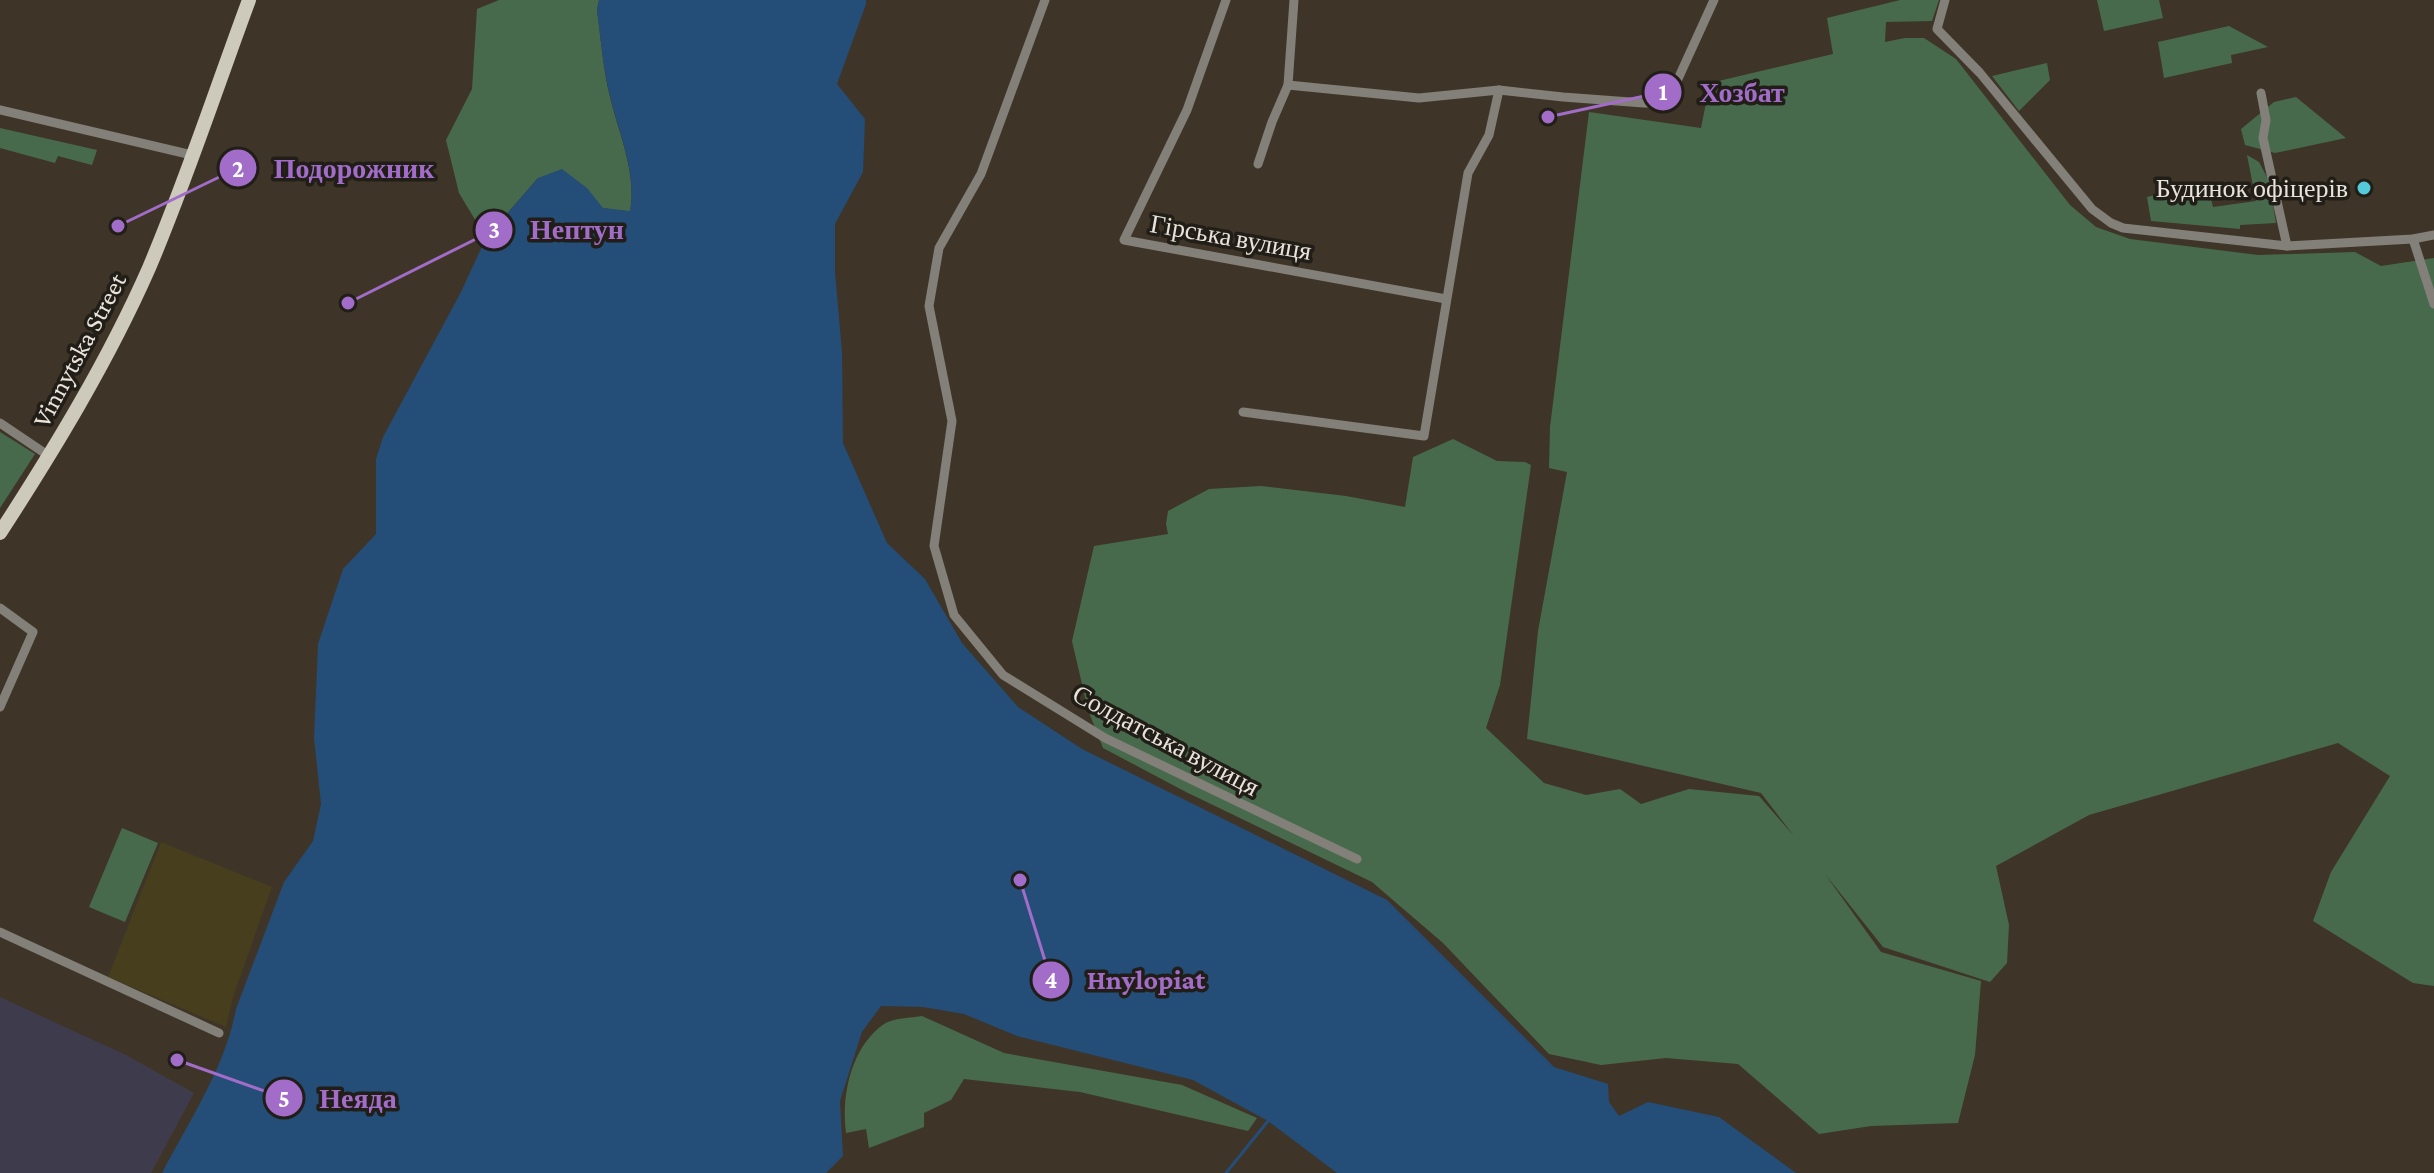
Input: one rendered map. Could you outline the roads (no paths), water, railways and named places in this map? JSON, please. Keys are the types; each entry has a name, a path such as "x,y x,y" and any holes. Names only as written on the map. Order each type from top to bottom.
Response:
{"main road":[{"name":"Vinnytska Street","path":"0,533 96,377 148,268 249,0"}],"street":[{"name":"Солдатська вулиця","path":"1045,0 981,174 939,248 929,306 952,421 934,546 954,615 1003,675 1105,738 1357,859"},
{"name":"Гірська вулиця","path":"1226,0 1187,110 1124,240 1446,299"},
{"path":"1258,164 1288,85 1294,0"},
{"path":"1288,85 1419,98 1499,90 1667,103 1714,0"},
{"path":"1945,0 1937,29 1980,73 2092,209 2111,223 2123,228 2287,246 2413,239 2434,235"},
{"path":"1243,412 1424,436 1468,173 1489,135 1499,90"},
{"path":"2261,93 2266,120 2263,138 2287,246"},
{"path":"0,110 192,155"},
{"path":"2413,239 2434,304"},
{"path":"0,423 49,456"},
{"path":"0,608 33,632 0,707"},
{"path":"0,932 219,1033"}],"water":[{"path":"599,0 866,0 837,84 865,119 863,172 835,224 843,443 887,543 925,579 962,643 1018,707 1082,749 1387,900 1554,1067 1608,1084 1609,1102 1619,1116 1648,1102 1719,1117 1796,1173 1337,1173 1268,1121 1193,1080 1017,1036 964,1014 923,1007 881,1006 862,1032 840,1101 843,1156 826,1173 162,1173 224,1052 236,1009 284,882 313,841 321,804 314,738 318,644 343,569 376,534 376,459 383,437 461,292 486,238 538,178 562,169 587,188 603,208 630,211 629,167 606,75 597,10"}],"waterway":[{"path":"1226,1173 1268,1121"}],"place":[{"name":"Хозбат","path":"1548,117"},
{"name":"Будинок офіцерів","path":"2364,188"},
{"name":"Подорожник","path":"118,226"},
{"name":"Нептун","path":"348,303"},
{"name":"Hnylopiat","path":"1020,880"},
{"name":"Неяда","path":"177,1060"}]}
